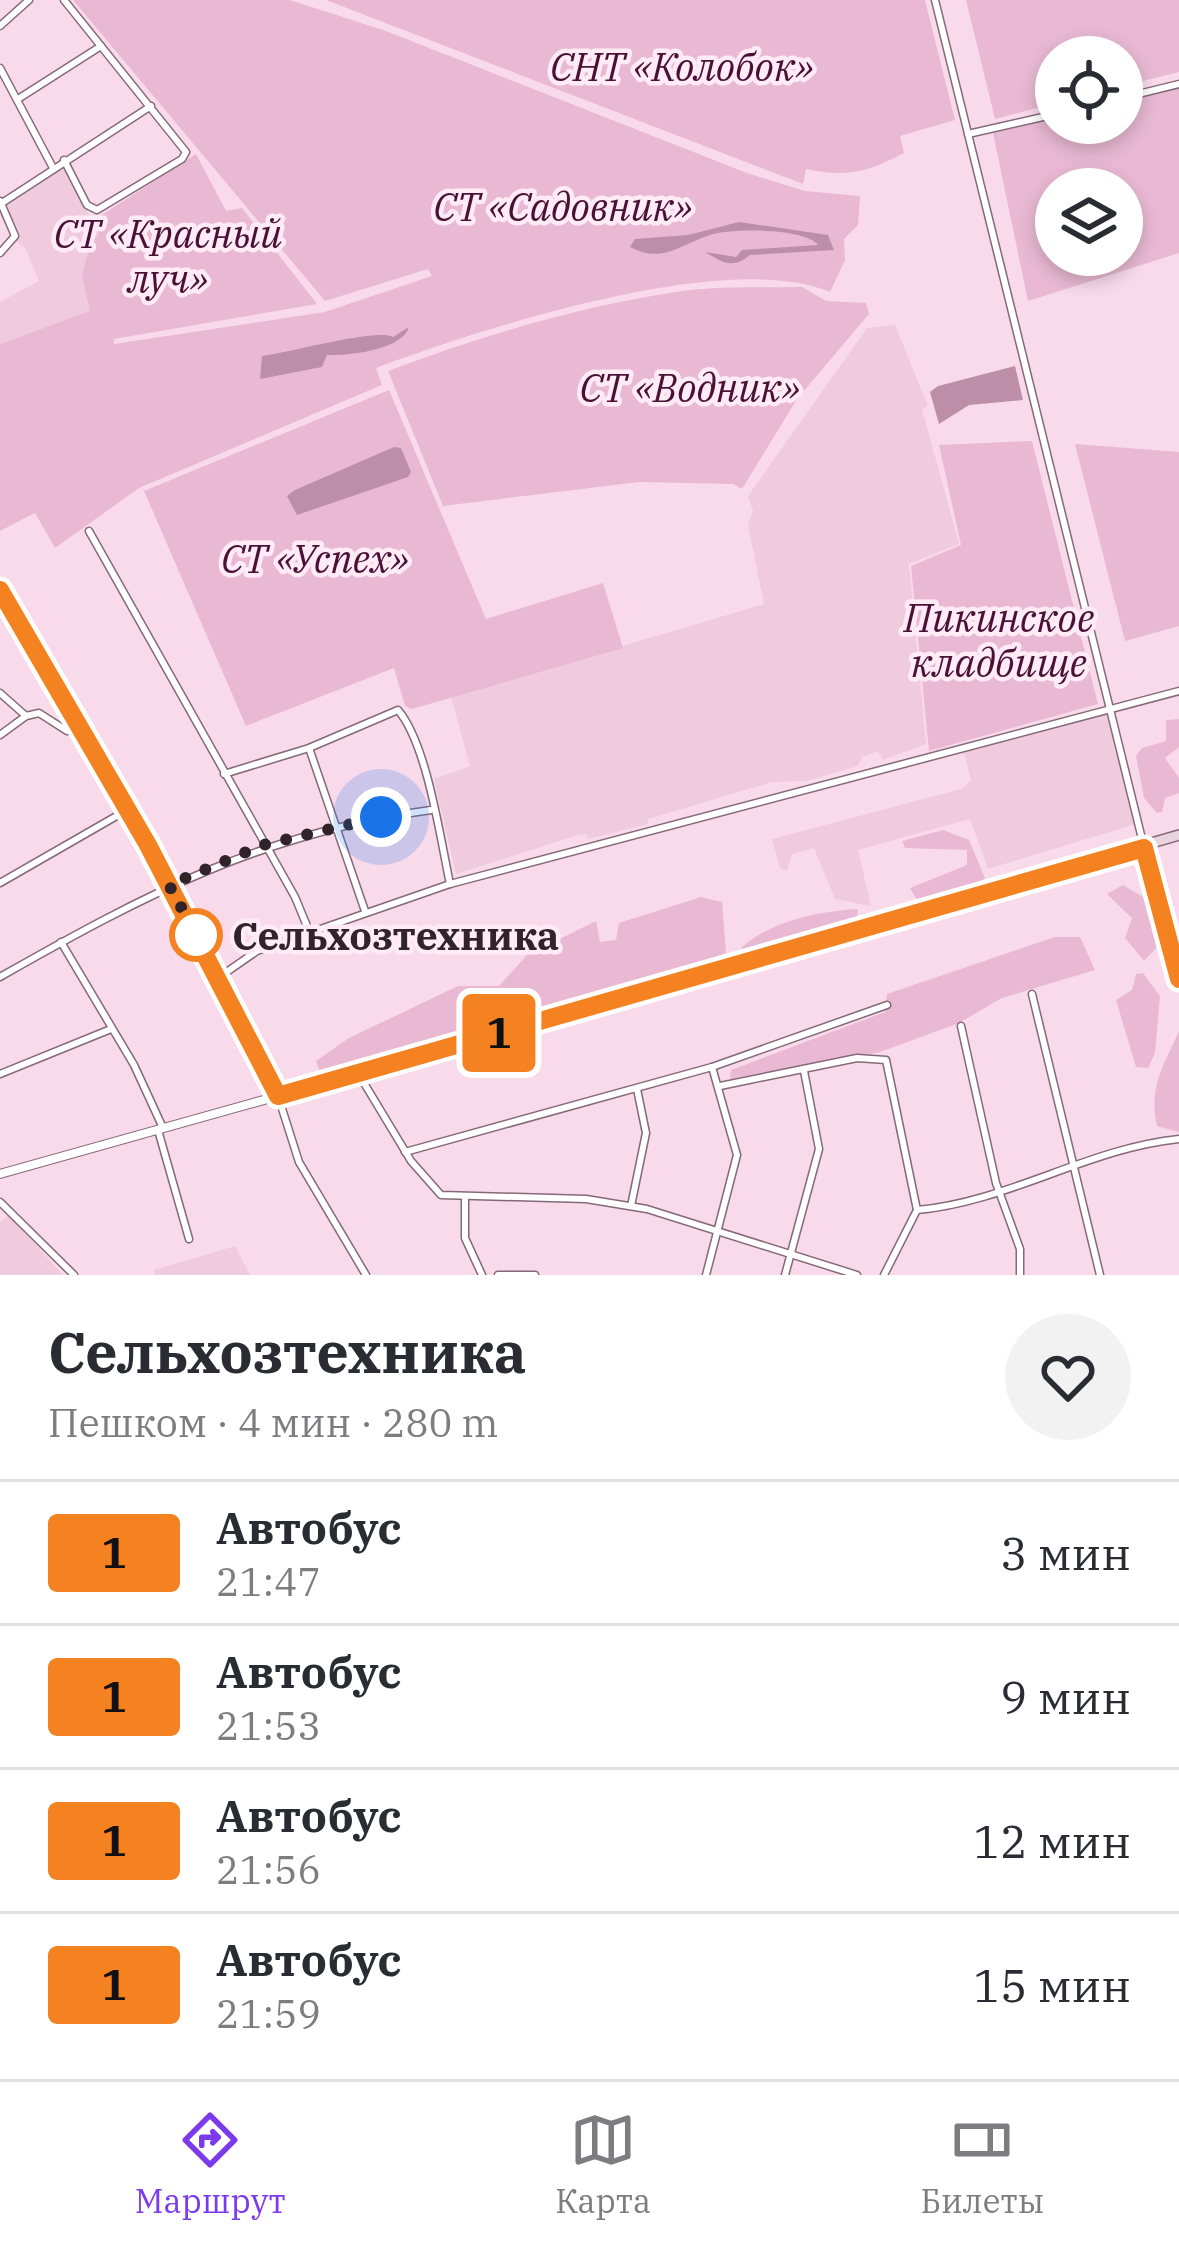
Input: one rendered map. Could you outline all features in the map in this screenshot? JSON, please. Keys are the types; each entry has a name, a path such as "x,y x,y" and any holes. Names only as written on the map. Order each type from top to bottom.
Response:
{"main road":[{"path":"0,590 169,885 278,1096 1179,835"},
{"path":"1144,848 1179,979"}],"street":[{"path":"0,26 29,0"},
{"path":"64,0 186,152 182,159 97,210 87,205 64,160"},
{"path":"935,0 1144,848"},
{"path":"18,99 102,45"},
{"path":"0,68 52,166"},
{"path":"1143,93 1179,84"},
{"path":"0,253 15,241 1,202 151,106"},
{"path":"968,134 1035,119"},
{"path":"88,531 309,931"},
{"path":"218,978 257,951 451,884 1179,691"},
{"path":"0,693 26,716"},
{"path":"224,774 309,748 398,710 416,742 451,884"},
{"path":"0,735 26,716 46,713 67,731 81,731"},
{"path":"309,748 339,824 365,911"},
{"path":"0,883 127,809"},
{"path":"0,977 169,885 263,845 339,824 431,810"},
{"path":"61,942 161,1129 189,1239"},
{"path":"1032,994 1100,1275"},
{"path":"405,1152 712,1067 887,1005"},
{"path":"961,1026 1000,1190 1021,1255 1020,1275"},
{"path":"0,1074 111,1029"},
{"path":"720,1086 873,1056 886,1060 917,1210 884,1275"},
{"path":"706,1275 737,1155 712,1067"},
{"path":"785,1275 819,1149 804,1071"},
{"path":"358,1073 433,1190 465,1199 586,1199 632,1206 856,1275"},
{"path":"632,1206 646,1133 637,1089"},
{"path":"0,1174 278,1096 299,1162 366,1275"},
{"path":"917,1210 1073,1169 1134,1145 1179,1139"},
{"path":"465,1199 465,1238 482,1275"},
{"path":"0,1202 74,1275"},
{"path":"498,1275 535,1275"}],"shaded area":[{"path":"64,160 99,236 91,311 0,344 0,302 39,281 25,247 15,241 2,203"},
{"path":"739,222 828,235 834,250 750,255 732,263 705,252 736,257 742,250 818,245 799,235 750,231 710,235 662,253 630,247 635,239 688,235"},
{"path":"895,325 928,406 922,409 959,544 909,564 926,744 883,760 878,751 862,757 858,766 807,781 772,782 648,819 648,824 588,839 586,834 578,835 456,874 434,779 470,766 451,697 764,604 748,525 753,511 748,496 867,328"},
{"path":"409,327 387,346 327,355 322,367 260,379 262,356 351,338 393,337"},
{"path":"1015,366 1023,400 969,405 939,424 930,392"},
{"path":"401,448 411,472 408,477 297,515 287,496 295,490"},
{"path":"1110,709 1139,823 988,869 970,819 858,850 871,906 835,899 814,848 792,854 787,871 780,868 772,839 961,789 971,780 963,749"},
{"path":"9,1215 63,1275 0,1275 0,1222"},
{"path":"235,1246 250,1275 155,1275 154,1270"}],"green space":[{"path":"73,0 290,0 386,31 747,173 805,191 860,196 858,225 844,239 845,260 830,292 785,281 669,286 476,333 376,368 382,385 139,488 55,548 35,513 0,531 0,344 90,311 82,276 91,240 99,236 94,220 196,154 226,211 242,208 317,304 114,339 114,344 325,312 432,276 428,269 325,301"},
{"name":"СНТ «Колобок»","path":"326,0 925,0 955,120 900,136 904,153 868,169 833,173 806,169 803,184"},
{"path":"966,0 1179,0 1179,72 1143,81 1143,36 1035,36 1035,109 995,119"},
{"path":"1179,85 1179,253 1143,264 1143,168 1035,168 1035,276 1107,276 1028,301 993,133 1035,122 1035,144 1143,144 1143,94"},
{"name":"СТ «Водник»","path":"802,287 826,301 866,303 869,314 797,399 742,489 733,484 639,482 443,506 388,371 496,334 644,297 697,289"},
{"name":"СТ «Успех»","path":"389,390 486,619 603,583 623,648 412,709 405,706 394,668 246,726 144,491"},
{"name":"Пикинское кладбище","path":"1032,441 1098,704 929,751 911,566 961,545 939,445"},
{"path":"1075,444 1179,452 1179,626 1125,641"},
{"path":"1179,719 1179,747 1165,758 1179,778 1179,793 1165,798 1162,812 1157,813 1144,798 1136,756 1142,748 1166,741 1166,720"},
{"path":"943,830 969,840 985,878 975,887 918,902 910,888 967,865 967,850 905,848 902,841"},
{"path":"1123,885 1148,900 1159,945 1144,961 1125,938 1132,918 1107,894"},
{"path":"701,897 722,902 726,953 625,991 332,1074 320,1072 316,1061 349,1038 458,986 499,986 527,955 596,921 600,942 616,940 619,923"},
{"path":"858,909 856,923 742,954 742,947 781,924"},
{"path":"1055,937 1080,937 1095,970 1002,998 959,1023 880,1052 730,1079 731,1070 885,1012 887,994"},
{"path":"1143,973 1160,996 1155,1053 1148,1068 1136,1067 1116,1000 1132,990 1136,974"},
{"path":"1179,1031 1179,1132 1157,1126 1155,1099 1159,1075"}],"bus line":[{"name":"1","path":"0,590 148,845 278,1096 1144,848 1179,979"}],"place":[{"name":"Сельхозтехника","path":"196,935"}],"route":[{"path":"196,935 199,940 169,885 263,845 381,817"}],"park label":[{"name":"СТ «Садовник»","path":"563,206"},
{"name":"СТ «Красный луч»","path":"168,256"}]}
